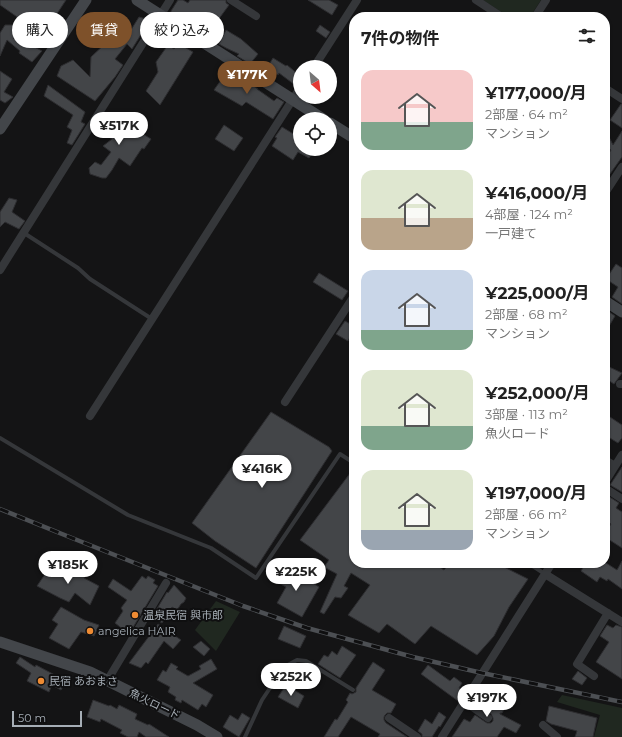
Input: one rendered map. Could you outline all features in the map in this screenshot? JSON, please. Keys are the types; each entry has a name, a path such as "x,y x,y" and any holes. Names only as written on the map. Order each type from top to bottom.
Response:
{"street":[{"path":"0,129 86,0"},
{"path":"137,0 157,12"},
{"path":"161,12 170,0"},
{"path":"231,0 256,16"},
{"path":"349,12 357,0"},
{"path":"476,0 494,12"},
{"path":"538,12 546,0"},
{"path":"318,60 349,12"},
{"path":"0,270 140,46"},
{"path":"90,416 293,99 213,48"},
{"path":"610,91 622,99"},
{"path":"301,104 313,112"},
{"path":"337,127 349,135"},
{"path":"610,185 622,167"},
{"path":"285,402 349,304"},
{"path":"610,304 622,312"},
{"path":"610,474 622,455"},
{"path":"610,463 615,466"},
{"path":"610,491 622,499"},
{"path":"442,737 549,568"},
{"path":"546,574 622,622"},
{"path":"108,681 166,583"},
{"path":"594,676 577,664 608,613"},
{"name":"魚火ロード","path":"0,642 90,672 197,725 217,737"},
{"path":"464,701 488,718"},
{"path":"389,718 417,737"},
{"path":"543,725 557,737"}],"lane":[{"path":"24,233 78,268 90,279 152,319"},
{"path":"0,438 128,515 211,548 256,578 340,454 349,459"},
{"path":"536,568 546,574"},
{"path":"245,737 262,700 279,673 284,667 297,660 306,661 353,690"}],"shaded area":[{"path":"483,0 541,0 533,12 501,12"},
{"path":"216,601 240,612 216,651 195,630"},
{"path":"562,695 622,708 622,737 594,737 600,715 557,702"}],"building":[{"path":"0,0 66,0 58,12 12,12 12,13 0,5"},
{"path":"178,0 183,0 188,3 190,0 226,0 226,3 229,5 224,12 171,11"},
{"path":"308,0 329,0 338,5 332,15"},
{"path":"140,17 140,36 132,49 131,48 132,28"},
{"path":"5,25 12,25 12,44 7,40 0,56 0,33"},
{"path":"320,25 330,32 326,38 316,31"},
{"path":"226,30 241,39 258,54 250,64 237,56 239,54 224,47 224,34"},
{"path":"16,48 36,48 42,51 32,62 19,53 20,51"},
{"path":"101,48 124,48 115,59 123,65 95,101 57,76 61,66 73,60 90,77 91,57"},
{"path":"166,48 186,48 193,52 160,105 146,91 158,72 156,62"},
{"path":"273,58 286,66 287,65 293,70 293,84 279,73 278,75 267,68"},
{"path":"228,70 274,101 277,98 284,102 273,119 246,102 242,106 214,90"},
{"path":"0,71 12,79 4,92 13,97 5,103 0,100"},
{"path":"48,85 85,112 81,122 85,124 72,145 67,143 72,130 67,127 73,115 44,96"},
{"path":"622,104 622,128 610,120"},
{"path":"109,113 151,139 144,149 142,148 130,166 119,158 106,178 102,178 90,174 89,168 95,162 101,165 111,152 103,146 112,139 101,132"},
{"path":"224,125 243,138 234,151 215,139"},
{"path":"282,127 293,134 293,156 296,156 293,160 272,146 277,138 275,137"},
{"path":"622,131 622,157 610,174 610,152 610,139 613,145"},
{"path":"9,198 17,200 12,212 25,221 19,229 5,222 0,227 0,212"},
{"path":"616,264 622,268 622,304 612,297 618,287 610,282 610,273"},
{"path":"319,273 348,291 342,300 313,282"},
{"path":"610,312 615,316 610,324"},
{"path":"345,321 349,323 348,341 336,334"},
{"path":"610,367 622,373 614,384 610,381"},
{"path":"271,412 329,447 332,451 256,568 215,541 192,523"},
{"path":"610,417 622,425 622,438 618,443 610,438"},
{"path":"622,467 622,492 610,485"},
{"path":"349,475 349,568 441,568 444,570 446,568 506,568 528,579 509,607 494,636 477,655 431,626 415,644 387,624 379,633 348,615 370,585 351,573 344,586 348,588 341,598 335,597 324,614 320,612 337,574 324,567 329,560 300,540"},
{"path":"610,497 619,503 616,508 622,512 622,548 610,540"},
{"path":"622,561 622,589 608,579 607,581 600,577 597,582 581,571 583,568 610,568 610,566 617,570"},
{"path":"52,564 72,577 76,570 85,576 84,578 99,586 90,605 75,593 69,602 37,586"},
{"path":"286,566 319,587 302,617 277,603 286,587 277,582"},
{"path":"142,576 146,579 148,576 155,580 153,583 158,586 129,634 115,623 123,611 121,608 127,600 108,587 113,579 131,591"},
{"path":"174,585 186,598 177,610 172,607 162,623 152,617 167,592 168,593"},
{"path":"61,607 84,620 99,625 94,636 81,632 69,649 49,638 58,624 52,620"},
{"path":"158,624 181,640 173,649 164,641 148,664 146,662 141,668 129,663 147,639"},
{"path":"607,625 613,628 616,625 622,627 622,679 596,662 609,642 600,636"},
{"path":"284,626 306,636 300,648 278,639"},
{"path":"201,641 210,649 204,656 193,647"},
{"path":"342,646 356,655 340,678 318,664 324,655 328,657 332,651 337,655"},
{"path":"20,657 35,667 36,665 66,681 61,690 52,685 49,692 27,681 31,673 16,663"},
{"path":"211,659 217,669 193,683 213,695 206,707 202,704 198,710 182,700 181,703 175,700 176,697 168,692 170,687 157,680 163,670 166,672 171,663 178,667 176,669 188,676 201,669 199,666"},
{"path":"373,662 385,670 372,690 396,704 391,713 387,713 385,715 384,720 386,723 407,737 378,737 380,734 351,717 338,737 324,737 348,702 346,700 350,693 352,694 356,692 356,688"},
{"path":"428,665 450,681 454,677 462,683 459,688 464,692 458,701 421,674"},
{"path":"578,671 587,678 582,685 572,679"},
{"path":"286,685 304,696 298,708 278,697"},
{"path":"481,687 484,691 488,687 503,696 499,701 506,706 500,714 521,725 516,733 504,727 497,737 452,737 464,719 470,722 475,715 487,723 491,723 493,721 491,714 472,700"},
{"path":"93,700 109,706 110,705 117,709 119,705 137,714 135,719 148,725 149,724 169,737 146,737 139,732 137,737 128,737 120,733 122,730 101,719 100,722 87,717"},
{"path":"549,706 597,718 593,737 575,737 577,731 551,724 546,721"},
{"path":"439,712 446,717 440,727 439,726 432,737 422,737 422,734 418,731 425,719 432,724"},
{"path":"242,713 250,718 239,737 223,727 230,715 238,720"}],"railway":[{"path":"0,509 243,606 307,628 413,657 622,702"}],"place":[{"name":"温泉民宿 與市郎","path":"135,615"},
{"name":"angelica HAIR","path":"90,631"},
{"name":"民宿 あおまさ","path":"41,681"}]}
